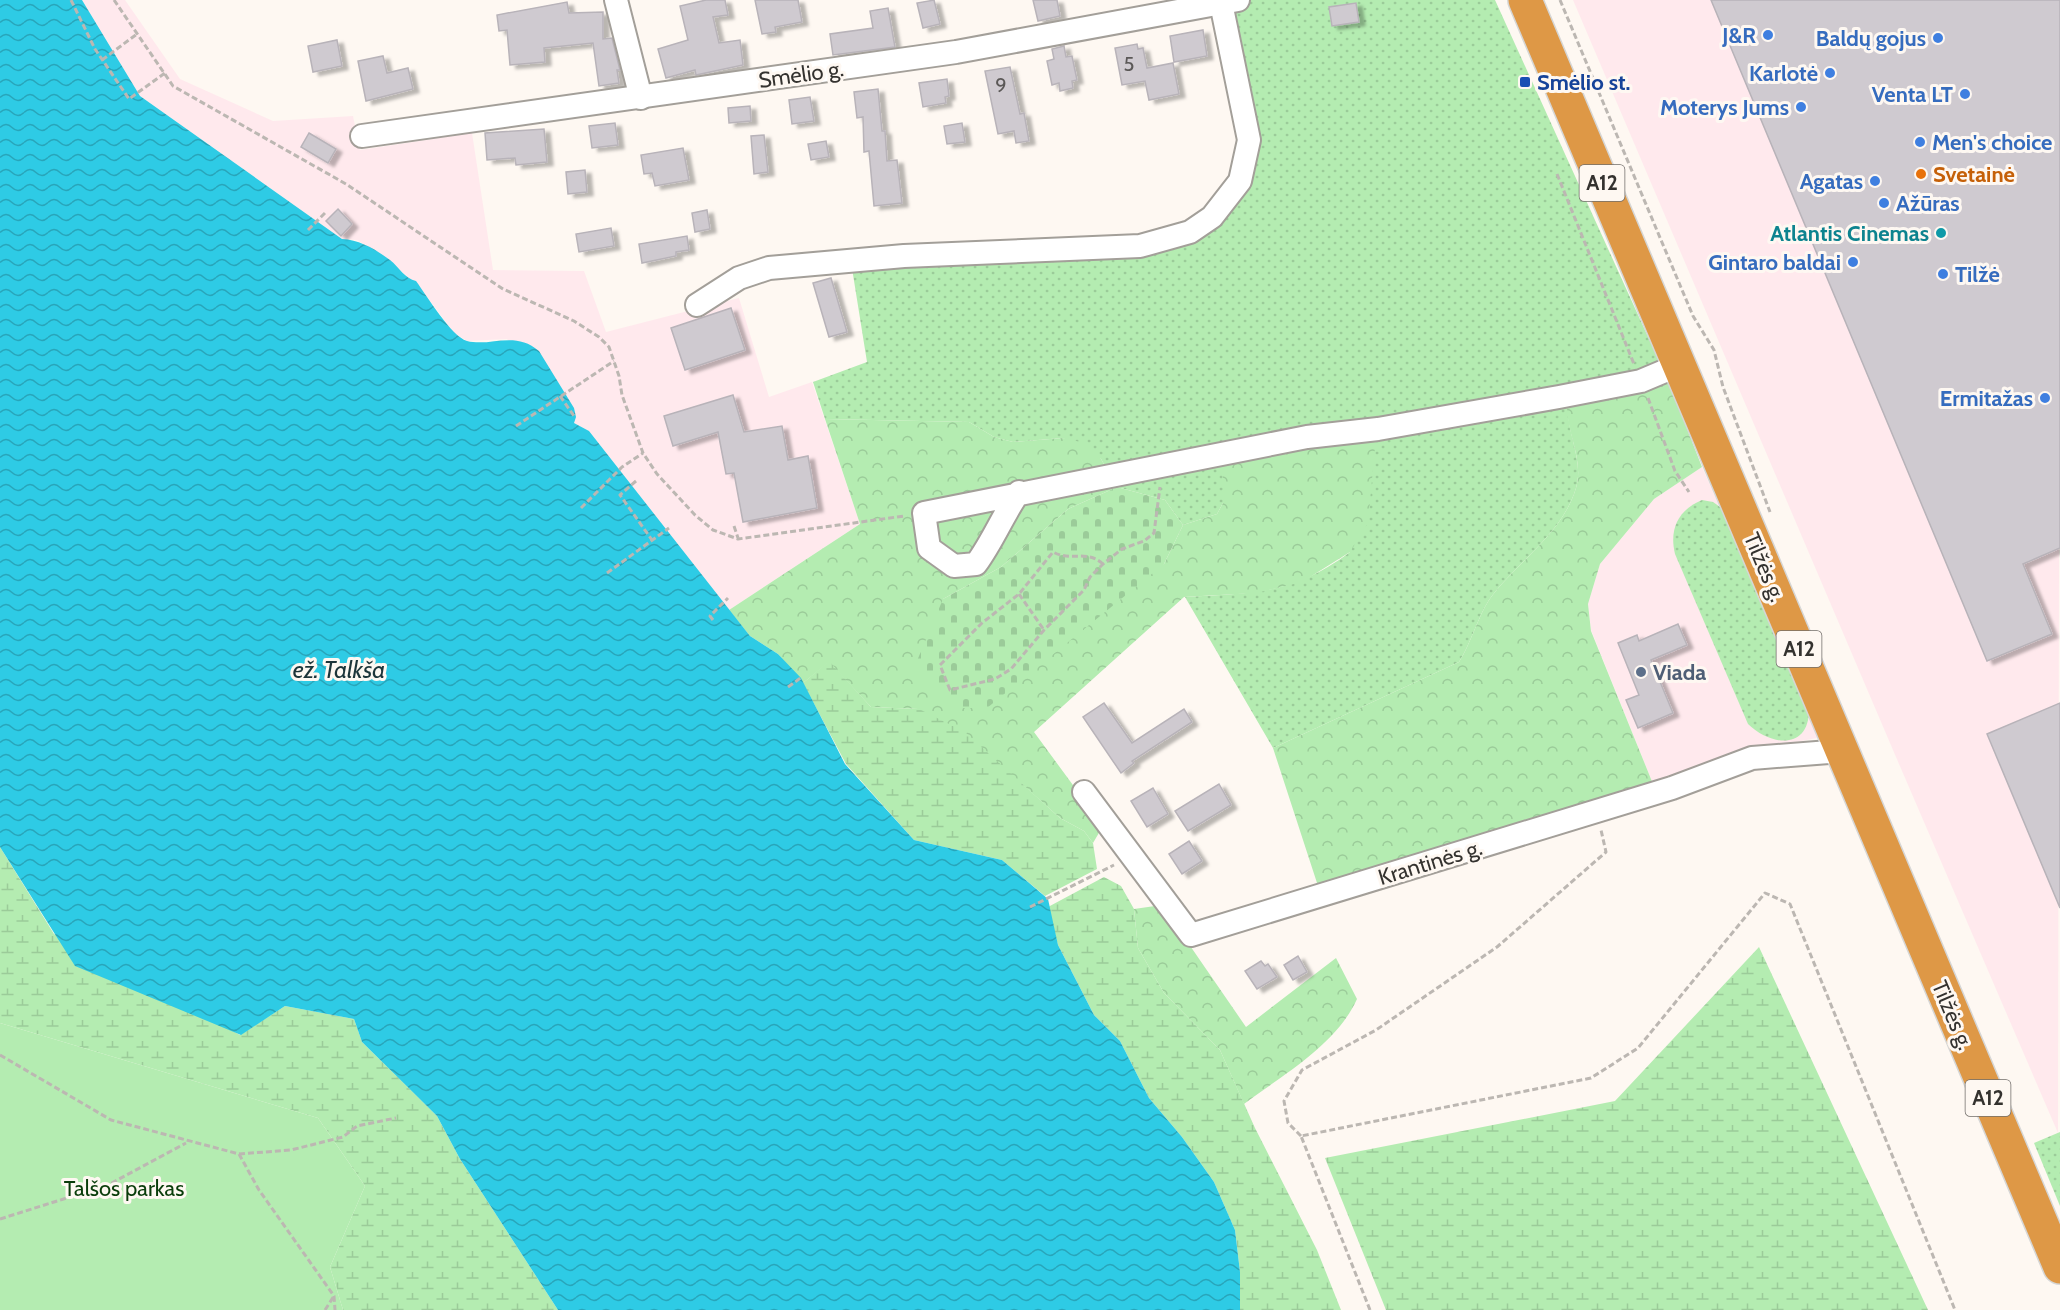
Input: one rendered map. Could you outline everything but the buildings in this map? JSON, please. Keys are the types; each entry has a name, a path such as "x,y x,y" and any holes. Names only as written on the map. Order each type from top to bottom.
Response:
{"highway":[{"name":"Tilžės g.","path":"1525,0 2060,1267"}],"street":[{"path":"616,0 640,98"},
{"path":"697,304 739,278 769,268 904,256 1140,246 1190,232 1212,217 1240,181 1249,140 1229,1"},
{"name":"Smėlio g.","path":"362,136 956,52 1229,1"},
{"path":"1019,492 1000,519 990,545 976,564 954,566 929,548 924,513 1019,492 1307,437 1378,429 1641,381 1679,365"},
{"name":"Krantinės g.","path":"1084,792 1191,935 1672,788 1752,758 1842,751"}],"path":[{"path":"71,0 102,60 129,99 165,73"},
{"path":"114,0 173,86 346,184 503,289 574,321 599,337 609,347 622,395 643,453 657,474 695,515 713,530 738,540 924,513"},
{"path":"1560,0 1694,316 1714,350 1723,387 1763,488 1773,521"},
{"path":"102,60 137,34"},
{"path":"1557,174 1675,471 1689,492"},
{"path":"308,230 325,213"},
{"path":"516,426 614,361"},
{"path":"560,396 574,416"},
{"path":"581,508 621,466 643,453"},
{"path":"1103,564 1096,557 1085,554 1065,558 1053,552 1019,594 982,623 940,665 950,690 995,679 1011,669 1044,630 1084,591 1090,577 1103,564 1122,549 1144,541 1154,533 1159,490 1166,465"},
{"path":"636,481 620,495 652,540"},
{"path":"734,526 738,540"},
{"path":"607,573 669,528"},
{"path":"1019,594 1044,630"},
{"path":"713,620 710,615 728,598"},
{"path":"788,687 802,677"},
{"path":"1370,1310 1301,1136 1288,1123 1284,1101 1302,1071 1376,1030 1497,947 1606,852 1596,811"},
{"path":"1030,907 1132,855"},
{"path":"1301,1136 1591,1078 1638,1048 1765,893 1790,904 1955,1310"},
{"path":"0,1055 111,1120 239,1154 291,1150 343,1137 357,1126 396,1118"},
{"path":"0,1219 108,1185 188,1142"},
{"path":"239,1154 259,1190 334,1296 335,1310"},
{"path":"325,1310 334,1296"}],"shaded area":[{"path":"82,0 125,0 180,79 273,121 353,116 360,150 472,133 493,270 584,271 606,332 739,298 769,397 812,382 860,524 729,610 589,431 574,423 507,339 467,341 454,333 416,282 389,260 357,240 342,239 140,96"},
{"path":"1573,0 2060,0 2058,1133 1896,757"},
{"path":"1702,467 1822,737 1735,754 1653,784 1591,630 1588,604 1600,564 1654,499"}],"green space":[{"path":"1238,0 1495,0 1669,383 1633,395 1568,407 1578,467 1576,488 1569,505 1549,534 1489,600 1459,662 1273,748 1185,597 1252,592 1290,584 1310,577 1350,552 1223,503 1217,514 1183,525 1165,500 1117,487 1101,459 1063,438 1013,442 994,437 969,422 825,419 813,382 867,362 851,262 1140,246 1212,217 1249,140 1221,3"},
{"path":"1669,383 1702,467 1654,499 1600,564 1588,604 1591,631 1653,784 1318,886 1273,748 1459,662 1489,600 1549,534 1569,505 1576,488 1578,467 1567,407 1633,395"},
{"path":"825,419 969,422 994,437 1013,442 1063,438 1085,443 1101,459 1117,487 1068,509 1001,567 943,599 1164,564 1183,525 1217,514 1223,503 1223,465 1376,436 1368,523 1350,552 1302,582 1256,593 1184,597 1034,732 1103,826 1093,843 1084,831 1060,818 1023,785 918,709 871,707 829,662 803,683 778,654 750,636 729,610 860,524"},
{"path":"1117,487 1165,500 1183,525 1164,564 987,708 958,708 914,668 943,599 1001,567 1068,509"},
{"path":"1702,500 1713,502 1723,509 1809,708 1808,722 1796,738 1778,740 1758,732 1748,724 1675,554 1673,536 1677,521 1687,509"},
{"path":"829,661 871,707 919,709 965,732 1060,818 1084,831 1093,843 1097,869 1045,896 1002,860 914,840 846,764 803,683"},
{"path":"0,847 54,934 240,1035 285,1006 354,1019 362,1042 437,1116 460,1159 558,1310 343,1310 330,1267 365,1186 318,1118 0,1023"},
{"path":"1104,877 1121,886 1134,909 1138,948 1164,993 1220,1050 1255,1128 1317,1250 1341,1310 1240,1310 1240,1272 1235,1230 1214,1182 1182,1137 1149,1098 1120,1041 1094,1015 1058,945 1048,907"},
{"path":"1162,905 1246,1027 1336,958 1357,999 1348,1015 1323,1045 1244,1104 1220,1050 1164,993 1138,948 1134,909"},
{"path":"1759,947 1928,1310 1386,1310 1325,1158 1615,1101"},
{"name":"Talšos parkas","path":"0,1023 318,1118 365,1186 330,1267 343,1310 0,1310"},
{"path":"2060,1132 2060,1206 2034,1143"}],"water":[{"name":"ež. Talkša","path":"0,0 82,0 140,96 342,239 367,246 390,260 405,275 416,281 447,324 461,338 476,342 521,341 539,351 574,408 576,417 574,423 589,431 750,636 778,654 801,678 845,764 914,840 1002,860 1048,899 1058,945 1094,1015 1120,1041 1149,1098 1182,1137 1214,1182 1235,1230 1240,1272 1240,1310 558,1310 460,1159 437,1116 362,1042 354,1019 285,1006 241,1035 75,966 0,847"}],"place":[{"name":"J&R","path":"1768,35"},
{"name":"Baldų gojus","path":"1938,38"},
{"name":"Karlotė","path":"1830,73"},
{"name":"Smėlio st.","path":"1525,82"},
{"name":"Venta LT","path":"1965,94"},
{"name":"Moterys Jums","path":"1801,107"},
{"name":"Men's choice","path":"1920,142"},
{"name":"Svetainė","path":"1921,174"},
{"name":"Agatas","path":"1875,181"},
{"name":"Ažūras","path":"1884,203"},
{"name":"Atlantis Cinemas","path":"1941,233"},
{"name":"Gintaro baldai","path":"1853,262"},
{"name":"Tilžė","path":"1943,274"},
{"name":"Ermitažas","path":"2045,398"},
{"name":"Viada","path":"1641,672"}]}
